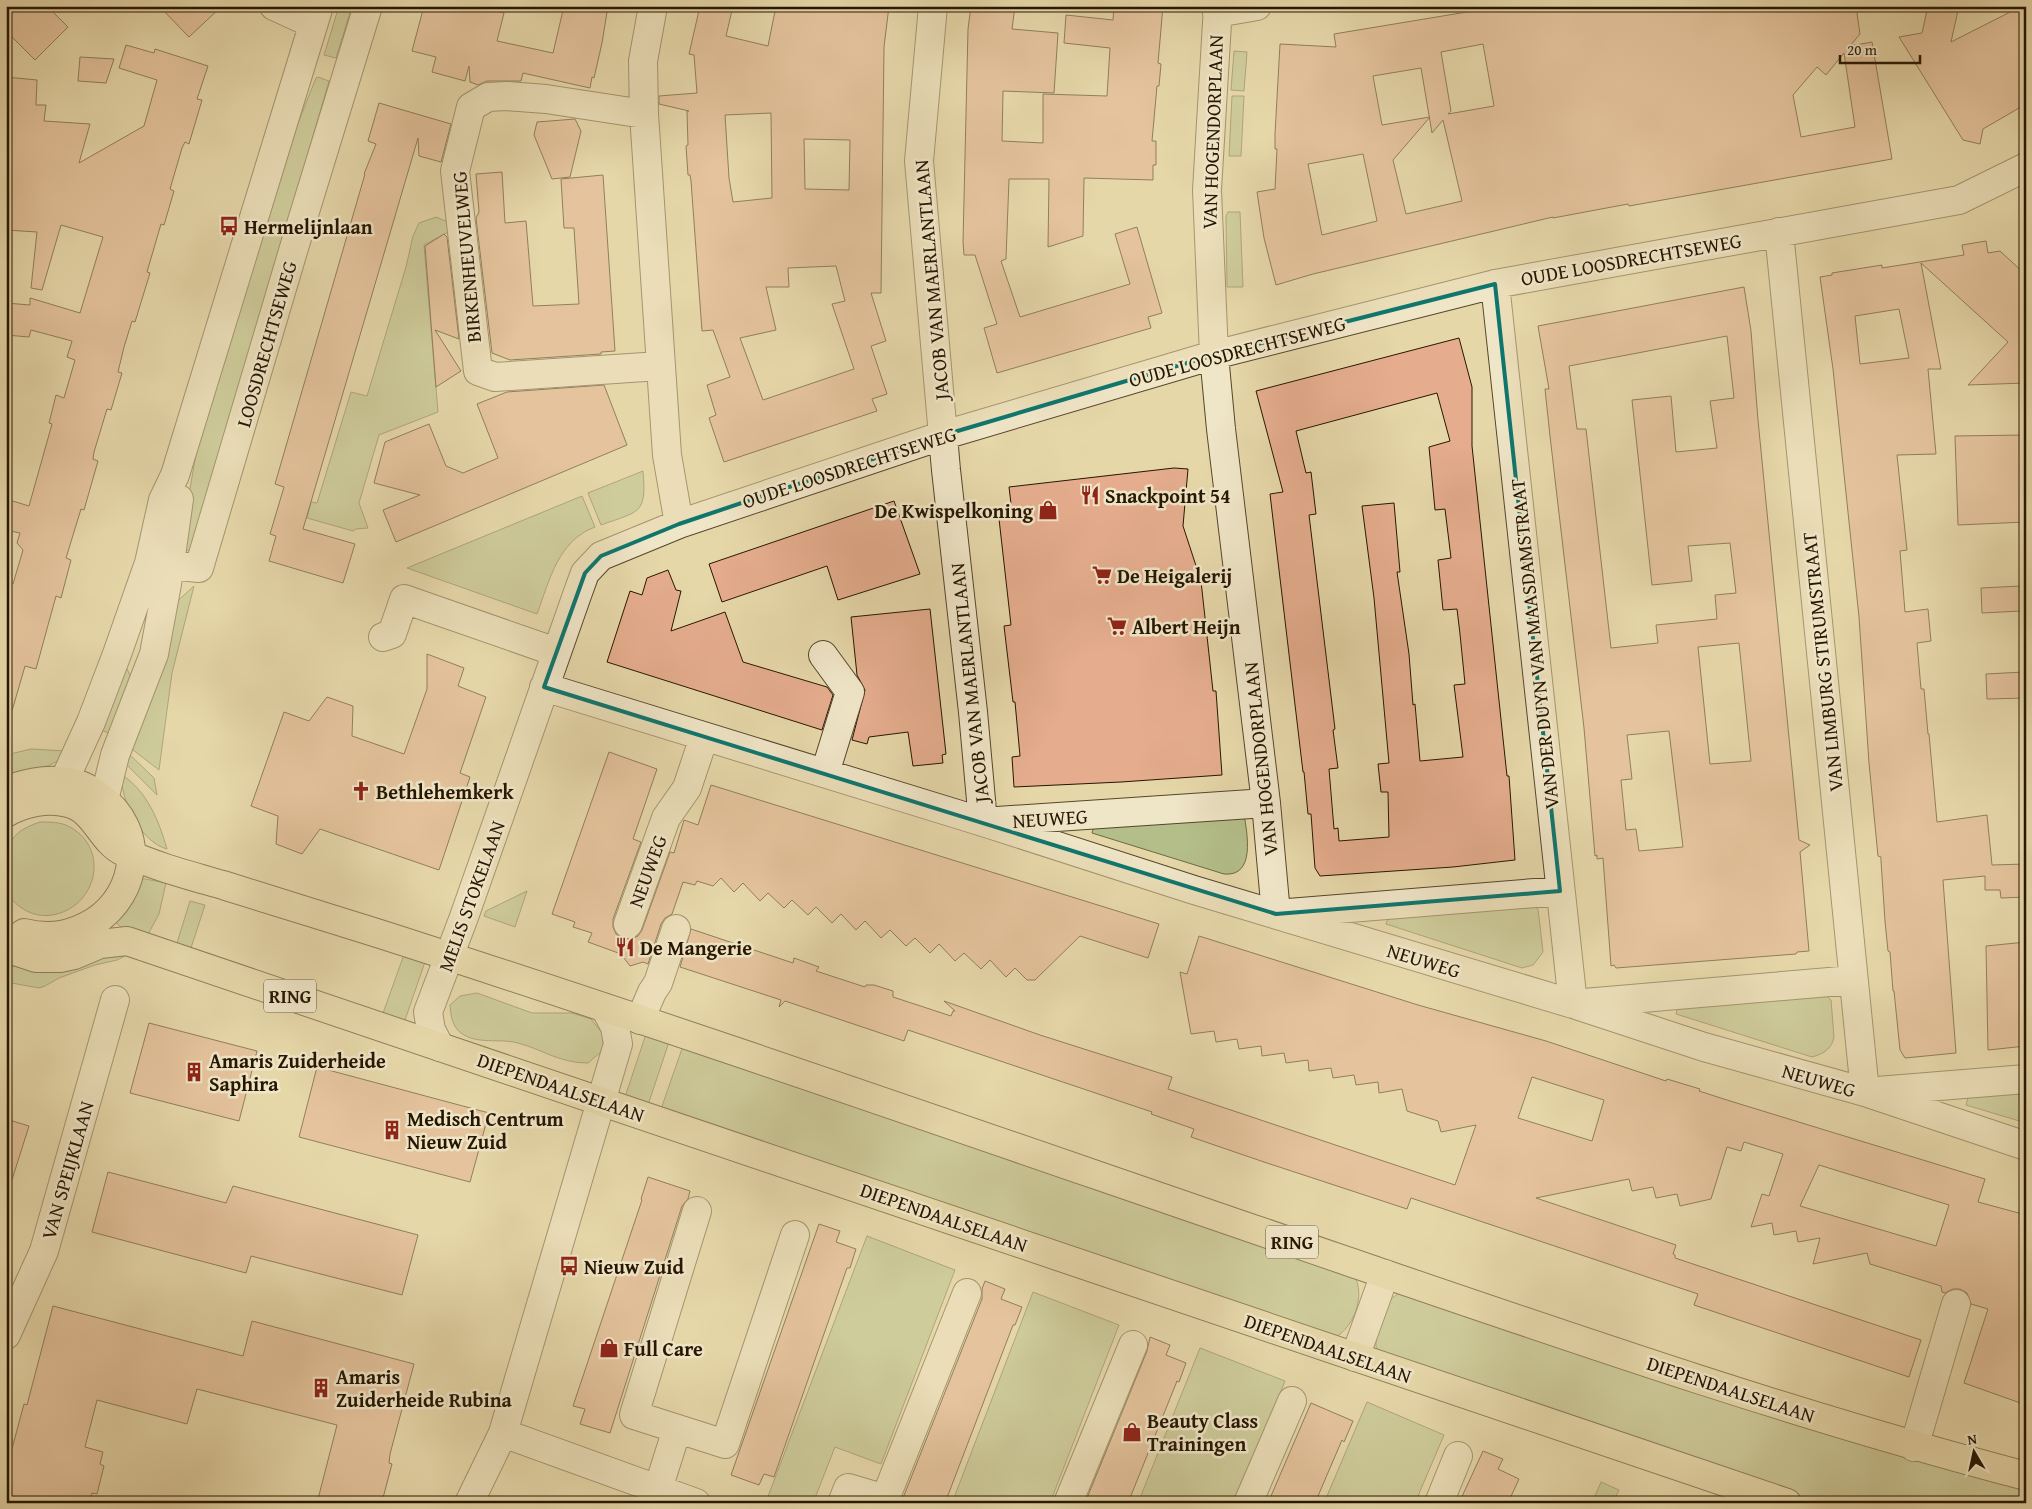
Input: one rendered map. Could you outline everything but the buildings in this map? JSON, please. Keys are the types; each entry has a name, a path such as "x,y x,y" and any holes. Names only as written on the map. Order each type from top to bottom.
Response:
{"main road":[{"name":"RING","path":"6,790 26,783 45,780 60,791 66,803 82,810 95,821 115,847 132,855"},
{"name":"RING","path":"6,813 13,808 80,784 104,800 123,820 130,838 132,855 128,880 120,896 110,911 100,918 84,928 62,936 11,938"},
{"name":"DIEPENDAALSELAAN","path":"132,855 192,876 449,956 606,1008 1712,1384 1914,1447 2026,1476"},
{"name":"DIEPENDAALSELAAN","path":"11,938 36,958 60,958 74,955 100,944 127,941 1787,1503"}],"street":[{"path":"104,800 115,755 154,654 163,500 175,475 316,15 274,6"},
{"name":"LOOSDRECHTSEWEG","path":"159,564 199,568 368,6"},
{"path":"653,6 643,61 644,114 667,456 679,524"},
{"name":"JACOB VAN MAERLANTLAAN","path":"933,6 919,161 946,470 973,712 983,822"},
{"path":"1218,10 1257,6"},
{"name":"VAN HOGENDORPLAAN","path":"1218,10 1206,190 1214,355 1221,429 1266,803 1276,914"},
{"name":"BIRKENHEUVELWEG","path":"644,114 546,99 506,96 488,97 471,108 455,171 478,372 495,377 660,366"},
{"name":"OUDE LOOSDRECHTSEWEG","path":"544,687 585,573 600,556 679,524 944,435 1214,355 1495,284 1959,200 2026,167"},
{"name":"VAN LIMBURG STIRUMSTRAAT","path":"1780,232 1865,1092"},
{"name":"VAN DER DUYN VAN MAASDAMSTRAAT","path":"1495,284 1573,1004"},
{"path":"60,791 159,564"},
{"path":"383,638 392,634 404,599 556,652"},
{"path":"822,655 850,692 825,774"},
{"name":"NEUWEG","path":"544,687 1573,1004 1704,1047 1865,1092 2026,1146"},
{"name":"MELIS STOKELAAN","path":"440,1047 431,1030 428,1012 464,917 544,687"},
{"name":"NEUWEG","path":"628,924 666,818 687,788 704,737"},
{"name":"NEUWEG","path":"983,822 1266,803"},
{"name":"NEUWEG","path":"1276,914 1560,891"},
{"path":"640,1020 658,983 676,929"},
{"name":"NEUWEG","path":"1573,1004 1853,980"},
{"name":"VAN SPEIJKLAAN","path":"6,1335 44,1252 115,1000"},
{"path":"469,1503 503,1433 618,1044 615,1027 606,1008"},
{"name":"NEUWEG","path":"1865,1092 2026,1079"},
{"path":"697,1211 634,1415 725,1444 795,1235"},
{"path":"1355,1357 1385,1274"},
{"path":"842,1503 848,1488 885,1499 967,1293"},
{"path":"1914,1447 1956,1304"},
{"path":"1068,1503 1133,1345"},
{"path":"1248,1503 1292,1402"},
{"path":"658,1489 677,1429"},
{"path":"503,1433 696,1503"},
{"path":"1439,1503 1458,1456"}],"highlighted area":[{"path":"1495,284 1560,891 1276,914 544,687 585,573 601,556 679,524 944,435 1214,355"}],"green space":[{"path":"339,6 352,6 336,58 324,55"},
{"path":"1234,51 1247,52 1244,91 1231,90"},
{"path":"318,77 329,81 193,550 179,551 199,437 294,133"},
{"path":"1232,96 1244,96 1241,156 1229,156"},
{"path":"1228,212 1240,212 1243,287 1227,287 1226,216"},
{"path":"436,217 448,222 450,231 424,245 438,412 379,435 359,503 368,528 353,531 307,518 311,502 317,503 351,392 367,396 406,267 413,236 419,223"},
{"path":"643,471 643,496 638,509 624,517 601,525 588,493"},
{"path":"582,496 595,527 582,533 564,551 551,575 537,614 407,568"},
{"path":"194,586 172,673 159,770 128,746 171,607"},
{"path":"126,667 132,679 113,735 99,729"},
{"path":"31,749 66,751 51,764 19,771 6,777 6,755"},
{"path":"128,753 154,778 157,795 123,761"},
{"path":"122,775 138,789 151,807 167,849 149,838 134,819 125,797"},
{"path":"1244,814 1247,832 1247,852 1241,869 1234,873 1224,874 1092,833 1095,822"},
{"path":"40,822 59,823 70,827 83,837 91,849 94,863 93,877 88,890 79,902 67,910 45,916 26,911 6,893 6,857 8,848 18,833"},
{"path":"140,878 166,883 159,914 146,938 121,927 115,922"},
{"path":"527,891 515,927 484,916 486,911"},
{"path":"190,901 205,905 190,951 176,946"},
{"path":"1531,905 1538,909 1543,952 1533,965 1522,968 1386,924 1389,915"},
{"path":"406,949 427,956 404,1023 382,1016"},
{"path":"129,954 117,960 95,965 59,978 39,988 6,982 6,967"},
{"path":"477,993 532,1013 572,1013 591,1019 603,1034 603,1050 588,1063 560,1059 518,1043 467,1037 454,1024 450,1005 460,996"},
{"path":"1820,994 1827,996 1831,1000 1834,1037 1831,1045 1826,1050 1812,1057 1676,1014 1678,1006"},
{"path":"647,1031 670,1039 647,1108 624,1100"},
{"path":"684,1043 1354,1275 1359,1292 1356,1310 1347,1327 1334,1338 660,1112"},
{"path":"2026,1089 2026,1123 1966,1105 1969,1094"},
{"path":"867,1236 955,1270 881,1464 835,1447 813,1503 776,1503 767,1499"},
{"path":"1402,1291 2026,1485 2026,1503 1818,1503 1787,1493 1381,1354 1376,1347 1376,1337 1388,1301"},
{"path":"1033,1292 1119,1325 1050,1503 1004,1503 999,1501 998,1503 952,1503"},
{"path":"1200,1348 1285,1381 1236,1503 1138,1503"},
{"path":"1367,1402 1444,1435 1415,1503 1324,1503"},
{"path":"1601,1482 1619,1490 1613,1503 1592,1503"}],"place":[{"name":"Hermelijnlaan","path":"229,226"},
{"name":"Snackpoint 54","path":"1090,495"},
{"name":"De Kwispelkoning","path":"1048,510"},
{"name":"De Heigalerij","path":"1102,575"},
{"name":"Albert Heijn","path":"1117,626"},
{"name":"Bethlehemkerk","path":"361,791"},
{"name":"De Mangerie","path":"625,947"},
{"name":"Amaris Zuiderheide Saphira","path":"194,1072"},
{"name":"Medisch Centrum Nieuw Zuid","path":"392,1130"},
{"name":"Nieuw Zuid","path":"569,1266"},
{"name":"Full Care","path":"609,1348"},
{"name":"Amaris Zuiderheide Rubina","path":"321,1388"},
{"name":"Beauty Class Trainingen","path":"1132,1432"}]}
